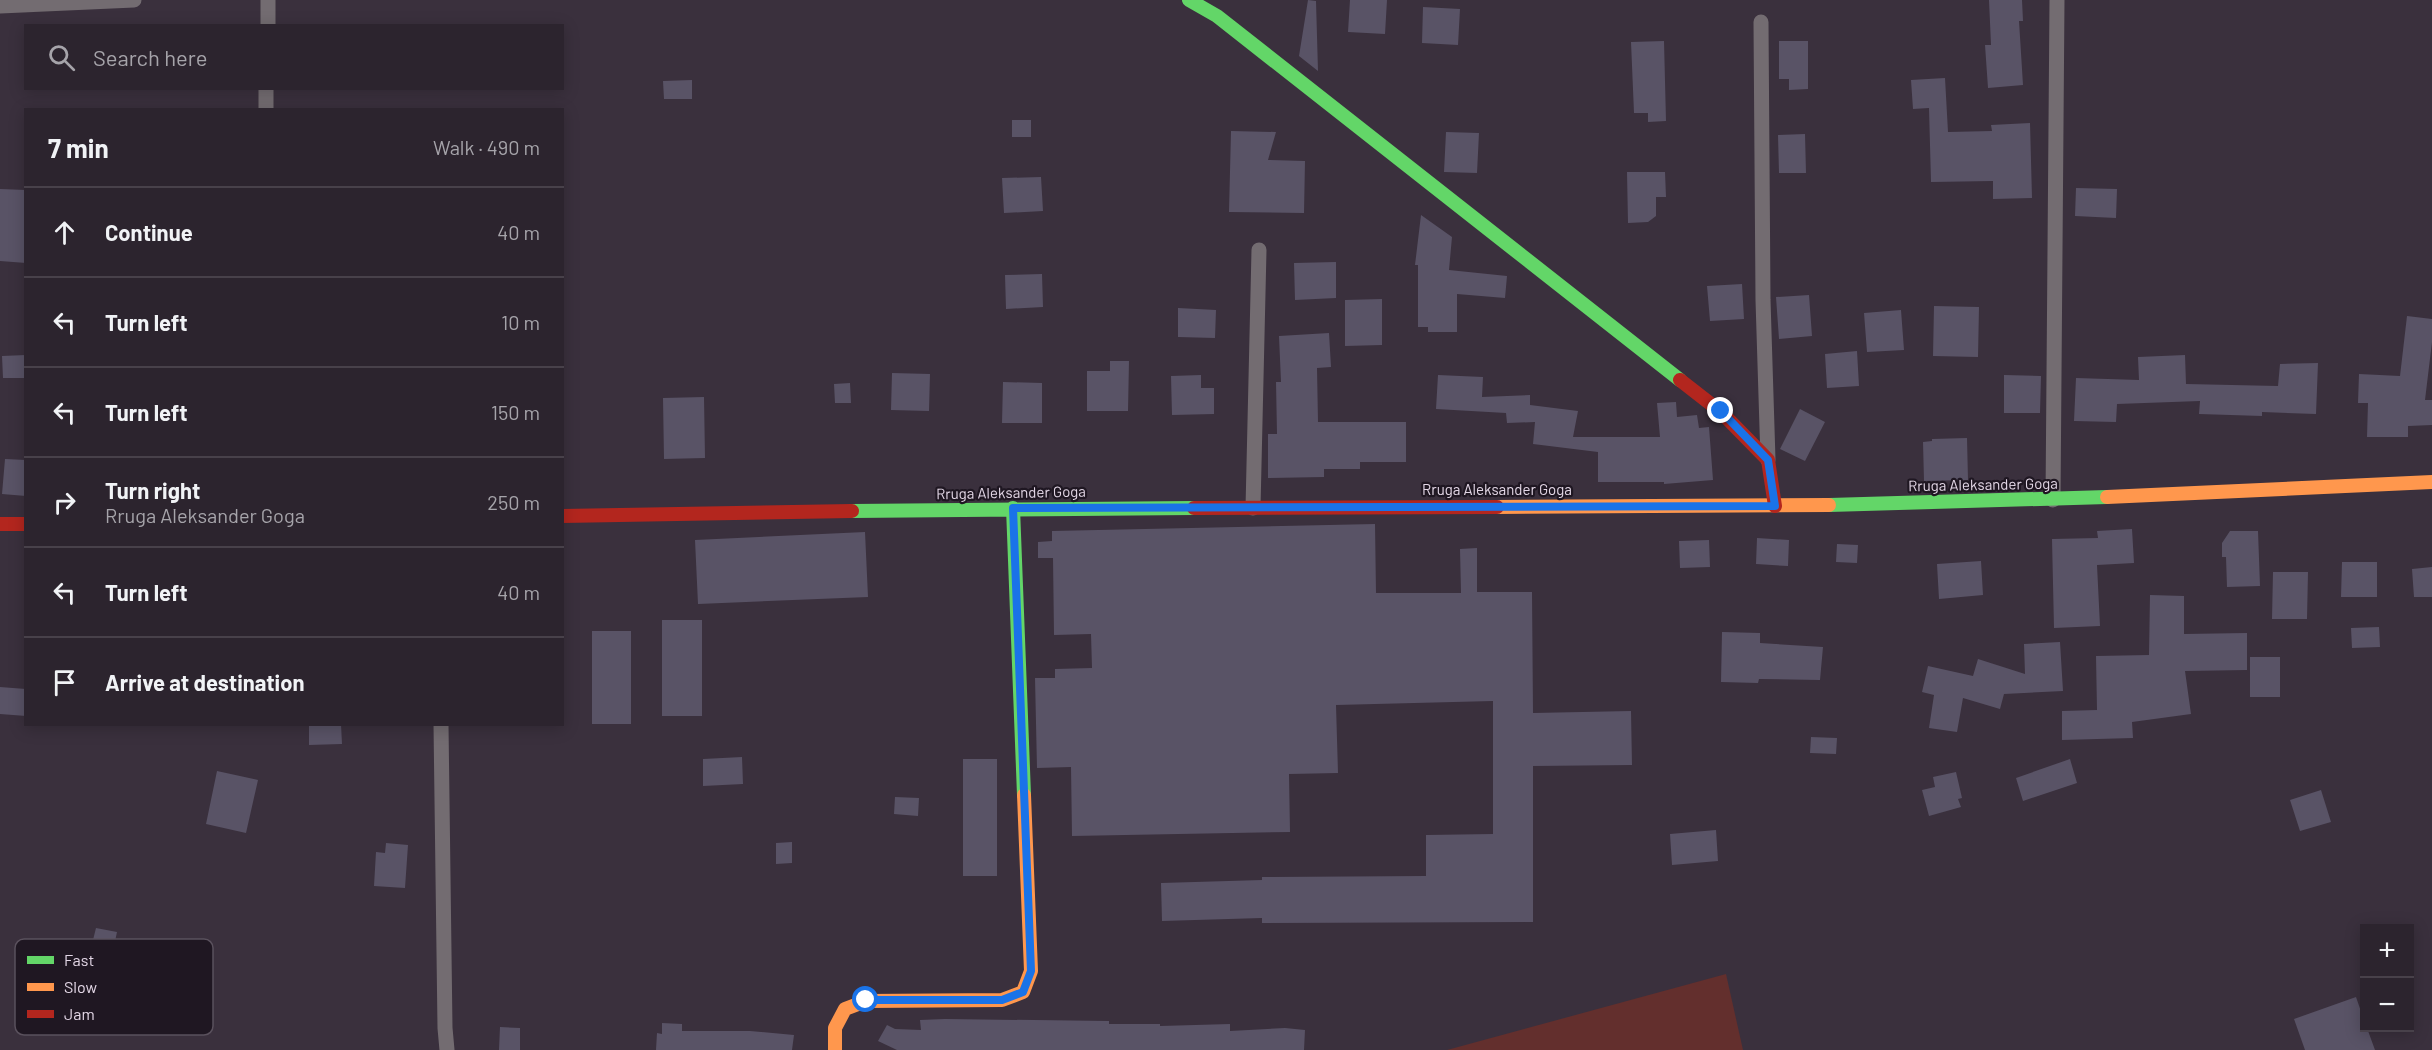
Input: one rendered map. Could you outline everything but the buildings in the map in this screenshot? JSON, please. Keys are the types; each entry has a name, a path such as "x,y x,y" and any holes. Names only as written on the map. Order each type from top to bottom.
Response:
{"main road":[{"path":"1189,0 1217,16 1721,411 1768,460 1775,506"},
{"name":"Rruga Aleksander Goga","path":"564,516 1013,508 1775,506 2054,500 2432,482"},
{"path":"835,1050 835,1028 845,1009 866,1000 1002,1000 1023,992 1031,971 1013,508"},
{"path":"0,524 24,524"}],"street":[{"path":"0,6 134,0"},
{"path":"268,0 268,24"},
{"path":"2054,500 2057,0"},
{"path":"1761,22 1763,300 1768,460"},
{"path":"266,90 266,108"},
{"path":"1253,508 1259,250"},
{"path":"441,726 447,1050"}],"shaded area":[{"path":"1726,974 1743,1050 1447,1050"}],"traffic: fast":[{"path":"1189,0 1217,16 1680,380"},
{"path":"1829,505 2107,497"},
{"path":"1013,508 1024,795"},
{"path":"852,511 1194,508"}],"traffic: slow":[{"path":"2107,497 2432,482"},
{"path":"1497,507 1829,505"},
{"path":"835,1050 835,1028 845,1009 866,1001 1002,1000 1023,992 1031,971 1024,795"}],"traffic: jam":[{"path":"1680,380 1721,412 1768,460 1775,506"},
{"path":"1194,508 1497,507"},
{"path":"564,516 852,511"},
{"path":"0,524 24,524"}],"route":[{"path":"866,1000 1002,1000 1023,992 1031,971 1013,508 1775,506 1768,460 1721,411"}]}
